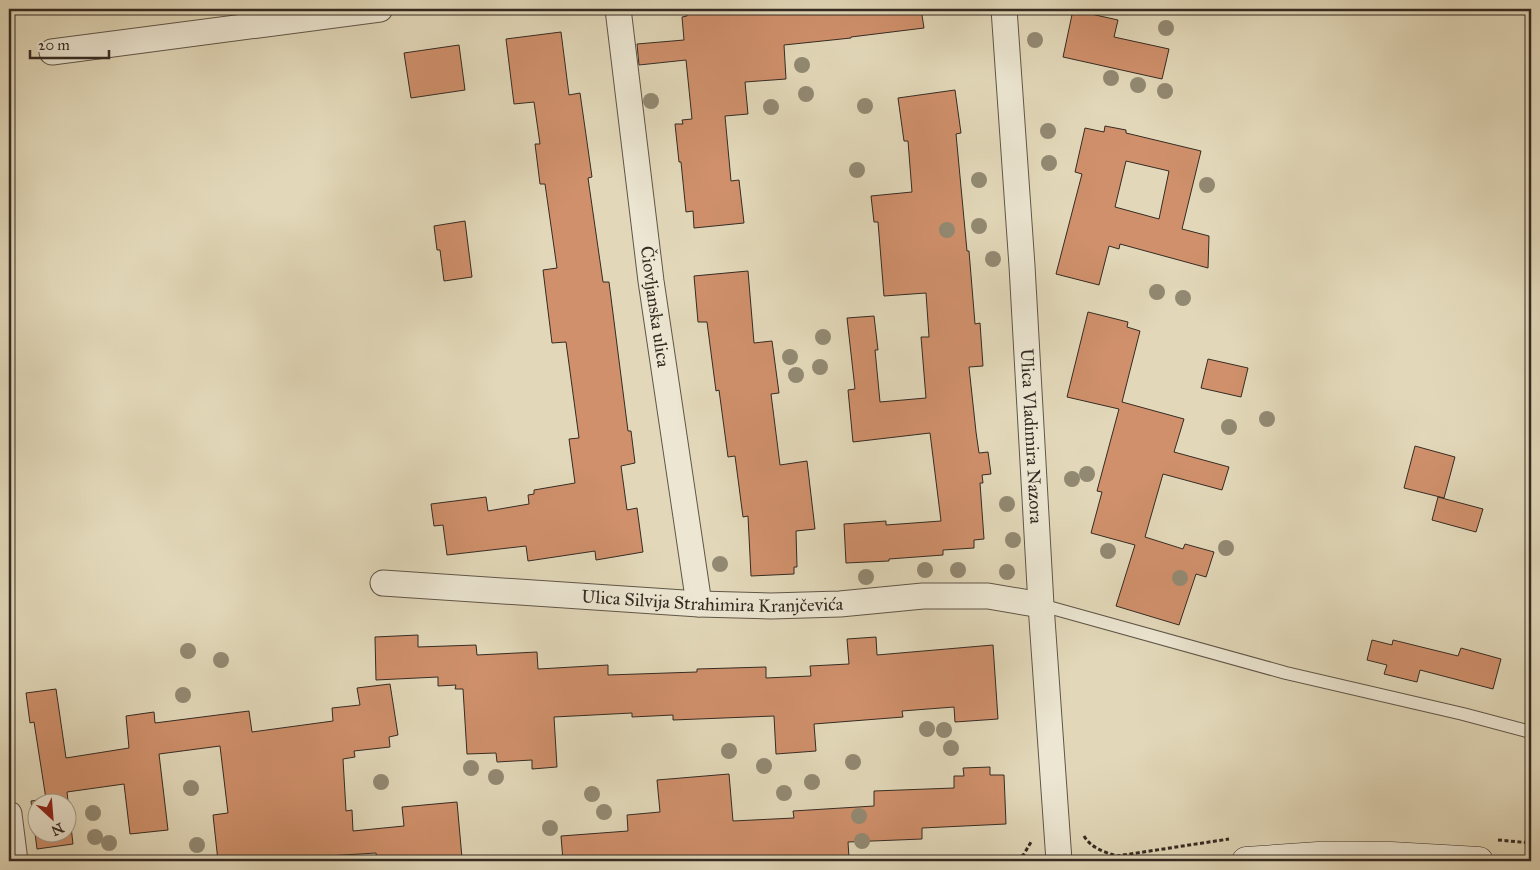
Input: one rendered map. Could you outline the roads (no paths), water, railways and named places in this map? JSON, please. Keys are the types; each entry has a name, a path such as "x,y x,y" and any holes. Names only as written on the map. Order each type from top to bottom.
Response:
{"street":[{"path":"52,52 380,9"},
{"name":"Čiovljanska ulica","path":"618,9 651,280 699,604"},
{"name":"Ulica Vladimira Nazora","path":"1004,9 1023,276 1041,605 1059,861"},
{"name":"Ulica Silvija Strahimira Kranjčevića","path":"383,583 699,604 810,605 923,596 988,596 1041,605"},
{"path":"9,814 15,861"},
{"path":"1246,861 1318,856 1391,856 1479,861"}],"lane":[{"path":"1041,605 1286,673 1463,714 1531,732"}]}
